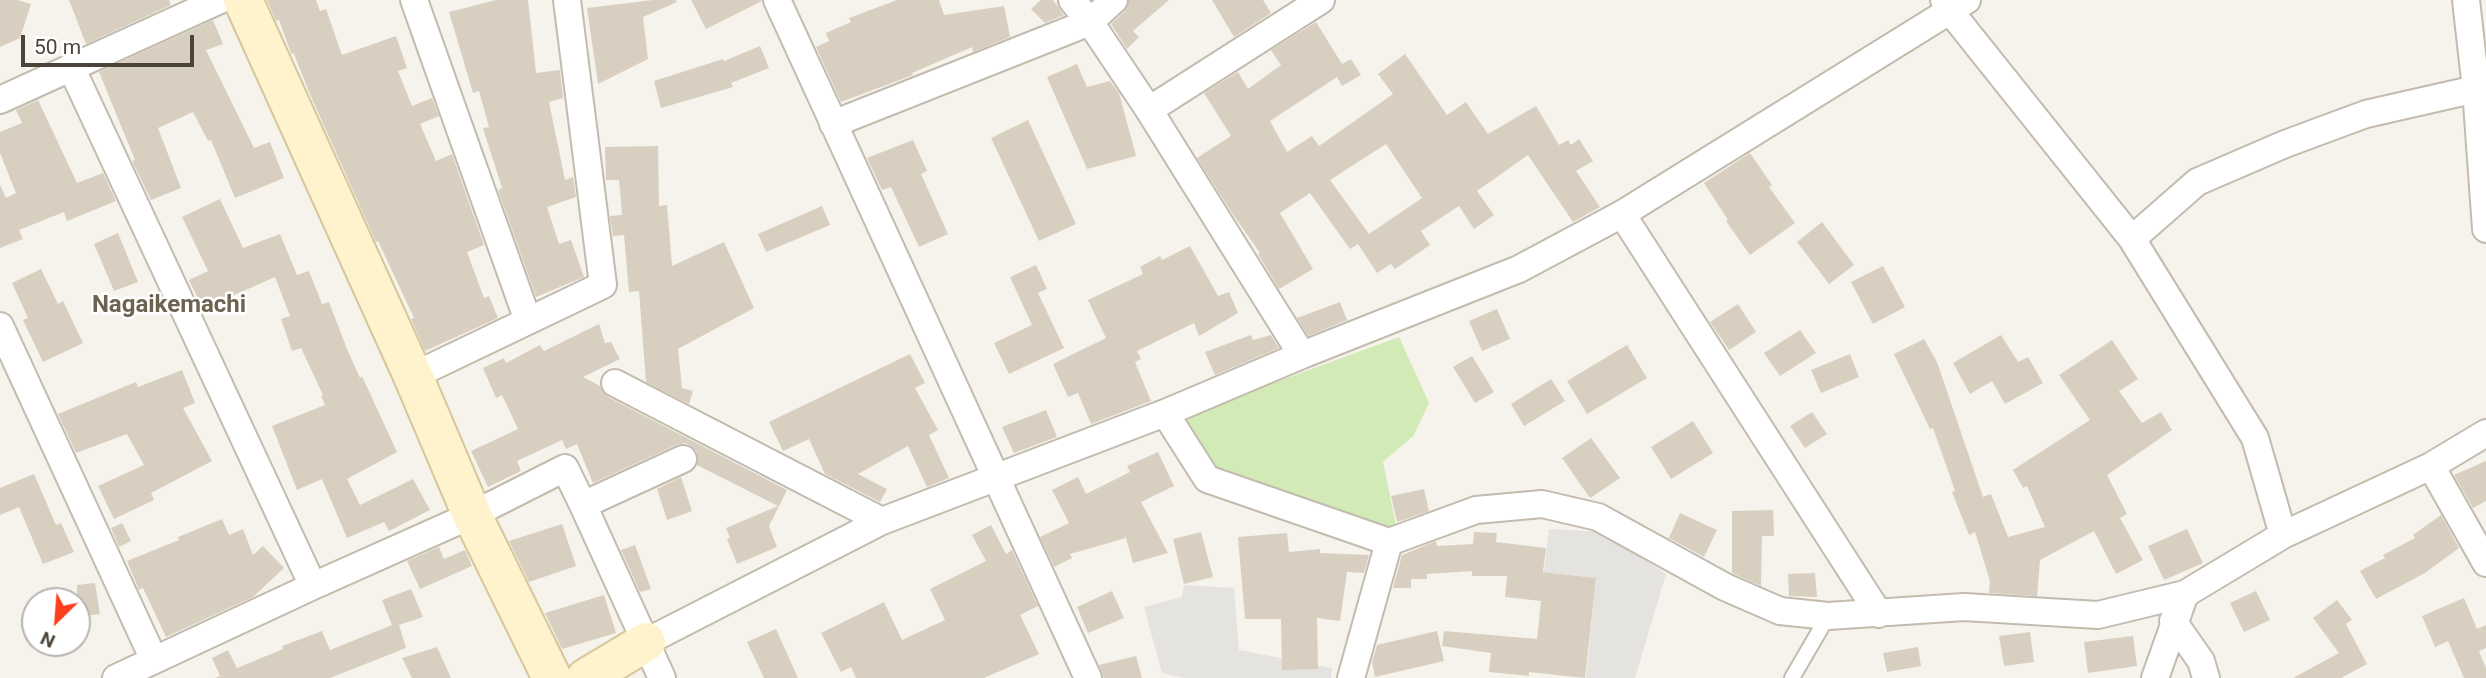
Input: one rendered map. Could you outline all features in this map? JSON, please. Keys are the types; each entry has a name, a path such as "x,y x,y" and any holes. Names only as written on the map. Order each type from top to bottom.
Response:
{"street":[{"path":"0,100 220,0"},
{"path":"243,0 413,376 472,515 552,678"},
{"path":"414,0 528,321"},
{"path":"413,376 603,285 567,0"},
{"path":"777,0 1088,678"},
{"path":"1072,0 1090,22 1149,110 1302,355"},
{"path":"833,124 1090,22 1114,0"},
{"path":"1149,110 1321,0"},
{"path":"2466,0 2485,213"},
{"path":"586,678 646,642 882,521 1165,413 1302,355 1519,269 1622,214 1954,4 2132,239 2255,438 2283,535"},
{"path":"71,67 313,586"},
{"path":"2132,239 2197,182 2366,114 2476,89"},
{"path":"1622,214 1879,614"},
{"path":"0,326 154,660"},
{"path":"615,383 882,521"},
{"path":"1165,413 1207,479 1389,542 1476,510 1542,504 1598,517 1725,587 1780,611 1828,616 1964,607 2098,615 2185,594 2283,535 2431,466 2486,433"},
{"path":"583,505 683,459"},
{"path":"2431,466 2486,563"},
{"path":"116,678 472,515 565,468 662,678"},
{"path":"1351,678 1389,542"},
{"path":"2155,678 2173,621 2185,594"},
{"path":"2173,621 2201,662 2206,678"}],"lane":[{"path":"1792,678 1828,616"}],"green space":[{"path":"1399,337 1429,403 1414,435 1383,462 1396,526 1379,526 1213,469 1178,418"}],"shaded area":[{"path":"1549,529 1604,532 1666,574 1635,678 1586,678 1596,578 1544,572"},
{"path":"1184,585 1234,588 1239,650 1332,668 1331,678 1184,678 1162,673 1144,607 1182,597"}],"building":[{"path":"0,0 17,0 31,4 20,38 0,47"},
{"path":"69,0 169,0 171,5 86,44"},
{"path":"267,0 316,0 320,11 326,9 342,55 396,36 407,68 398,71 412,106 432,98 439,116 420,124 436,161 452,154 484,245 467,252 484,298 489,296 498,318 425,351 411,319 414,318 378,241 376,242 294,54 291,53 279,20 276,21"},
{"path":"496,0 528,0 536,73 560,70 563,98 549,102 565,180 573,177 576,197 547,207 559,244 571,240 584,277 536,297 498,190 502,188 483,128 489,127 479,91 473,93 449,12"},
{"path":"653,0 677,2 643,17 648,59 598,84 587,8"},
{"path":"691,0 761,0 762,1 706,29"},
{"path":"897,0 939,0 944,15 1004,6 1010,37 973,52 972,47 912,73 913,75 841,102 816,47 829,41 826,33 851,22 849,18"},
{"path":"1041,0 1053,0 1064,15 1045,23 1031,9"},
{"path":"1129,0 1169,0 1133,31 1139,37 1127,49 1111,24 1125,11"},
{"path":"1212,0 1263,0 1271,13 1234,37"},
{"path":"213,20 223,44 206,50 254,148 270,142 284,178 235,198 211,140 208,141 193,112 158,128 181,188 151,200 132,161 135,160 99,72"},
{"path":"1316,22 1342,64 1351,59 1361,75 1342,86 1337,77 1270,121 1287,152 1312,136 1319,146 1393,94 1378,74 1405,54 1447,115 1466,102 1488,134 1536,106 1559,145 1568,140 1571,145 1579,139 1593,161 1576,171 1600,207 1573,222 1528,155 1477,191 1494,215 1474,229 1459,206 1421,231 1430,245 1395,269 1391,264 1377,273 1358,244 1350,249 1310,193 1280,213 1313,269 1279,289 1258,254 1260,253 1197,158 1231,136 1204,93 1238,72 1248,89 1281,65 1271,50","holes":["1386,144 1422,198 1369,234 1330,180"]},
{"path":"760,46 769,68 731,83 733,87 661,108 654,81 723,59 724,61"},
{"path":"1077,64 1087,87 1110,81 1119,93 1136,156 1087,169 1047,77"},
{"path":"38,100 77,183 103,173 116,201 67,221 64,212 19,230 23,239 0,248 0,185 6,198 16,193 0,153 0,132 22,123 16,110"},
{"path":"1028,120 1076,224 1039,241 991,138"},
{"path":"913,140 927,171 921,174 948,234 919,247 891,187 882,190 867,158"},
{"path":"658,146 659,206 667,205 672,266 724,242 754,308 678,349 682,388 693,391 689,404 646,382 639,291 629,292 624,235 613,236 610,216 622,215 619,180 606,180 605,147"},
{"path":"1750,153 1772,185 1769,187 1795,223 1750,255 1704,183"},
{"path":"220,199 243,248 280,234 297,275 309,271 322,304 329,302 360,378 362,376 397,452 347,479 360,505 413,479 430,510 389,531 384,522 347,538 322,479 297,490 272,426 325,405 301,348 292,351 281,319 290,316 275,277 203,309 189,280 208,271 182,217"},
{"path":"822,206 830,225 766,252 758,234"},
{"path":"1822,222 1854,265 1829,284 1797,242"},
{"path":"118,233 138,282 114,291 94,244"},
{"path":"1190,246 1218,296 1229,292 1238,313 1199,336 1194,323 1137,351 1141,359 1135,362 1151,401 1091,424 1078,393 1068,397 1053,364 1106,338 1088,300 1143,274 1140,267 1160,256 1162,260"},
{"path":"1036,265 1047,289 1038,293 1064,348 1009,374 994,343 1032,325 1010,277"},
{"path":"1883,266 1905,307 1873,324 1851,282"},
{"path":"41,269 58,304 63,301 83,343 43,362 23,320 28,318 12,283"},
{"path":"1340,302 1347,320 1308,336 1297,318"},
{"path":"1738,304 1756,332 1729,350 1710,322"},
{"path":"1497,309 1510,339 1482,351 1469,321"},
{"path":"599,324 605,343 611,342 620,359 583,377 600,386 608,397 787,490 769,526 777,547 737,564 727,539 730,538 726,528 778,506 697,465 697,452 685,443 593,483 577,444 566,449 562,440 517,461 521,471 488,487 471,451 518,429 502,395 496,398 483,368 504,358 506,363 540,345 544,351"},
{"path":"1800,330 1816,353 1780,376 1764,353"},
{"path":"1251,335 1253,340 1271,335 1279,348 1215,375 1205,352"},
{"path":"2001,335 2018,362 2028,357 2043,383 2005,404 1992,381 1970,394 1953,363"},
{"path":"1924,339 1937,362 1983,497 1991,494 2008,537 2045,527 2027,486 2023,488 2013,470 2090,420 2059,375 2112,340 2138,379 2119,391 2142,423 2161,412 2172,430 2107,475 2127,514 2120,518 2143,560 2116,574 2094,531 2040,560 2037,596 1989,593 1990,581 1975,532 1969,535 1952,492 1955,491 1933,428 1930,429 1894,354"},
{"path":"1627,345 1647,378 1587,414 1567,381"},
{"path":"910,354 925,383 915,388 938,430 929,435 949,478 927,487 908,446 858,474 887,489 880,502 825,474 809,439 783,451 769,422"},
{"path":"1850,354 1859,377 1821,393 1811,370"},
{"path":"1472,356 1494,392 1475,403 1453,367"},
{"path":"182,370 195,403 183,408 212,461 151,493 154,500 114,519 98,486 144,465 127,434 76,453 58,414 136,382 138,387"},
{"path":"1551,379 1565,401 1524,426 1511,404"},
{"path":"1046,410 1057,437 1014,453 1002,427"},
{"path":"1812,412 1827,434 1805,448 1790,426"},
{"path":"1693,421 1713,453 1671,479 1651,447"},
{"path":"1591,438 1620,478 1590,498 1562,458"},
{"path":"1158,452 1174,486 1141,502 1168,553 1133,563 1126,538 1070,554 1072,558 1054,567 1040,537 1069,523 1052,490 1078,477 1086,494 1130,472 1127,466"},
{"path":"2486,461 2486,501 2473,508 2454,475"},
{"path":"34,474 56,525 61,523 74,552 43,564 19,507 0,515 0,488"},
{"path":"681,477 692,511 667,520 657,489"},
{"path":"1424,489 1429,511 1397,522 1391,496"},
{"path":"1773,510 1774,536 1762,536 1761,586 1732,573 1732,511"},
{"path":"1680,513 1717,530 1704,557 1669,538"},
{"path":"2441,515 2459,548 2425,573 2376,599 2360,571 2415,538 2413,535"},
{"path":"222,519 229,535 243,529 253,555 263,546 284,568 253,597 166,637 143,588 139,590 127,561"},
{"path":"122,523 131,541 119,547 111,528"},
{"path":"562,524 576,566 529,582 509,541"},
{"path":"991,525 1006,554 1012,550 1038,606 1020,615 1039,654 984,678 856,678 851,667 841,672 821,633 884,602 902,640 945,620 930,589 986,561 972,535"},
{"path":"2187,529 2203,563 2164,580 2148,546"},
{"path":"1201,532 1213,577 1184,584 1173,539"},
{"path":"1474,532 1497,533 1496,542 1546,548 1543,572 1596,578 1585,678 1529,672 1529,676 1489,672 1491,653 1442,646 1444,631 1537,639 1541,601 1505,597 1507,576 1472,576 1472,571 1427,574 1427,579 1411,579 1411,588 1393,588 1402,555 1436,541 1437,546 1473,544"},
{"path":"1287,533 1289,552 1320,549 1320,553 1369,555 1364,573 1347,572 1340,621 1317,618 1318,669 1282,670 1281,619 1245,619 1238,537"},
{"path":"635,545 651,589 640,592 621,550"},
{"path":"439,547 444,559 465,550 472,566 420,589 407,561"},
{"path":"1815,573 1817,597 1789,596 1788,574"},
{"path":"95,583 100,614 91,615 91,587 77,585"},
{"path":"411,589 423,617 399,625 406,648 330,678 215,678 220,676 212,658 228,650 237,668 283,649 282,646 322,631 330,650 392,625 382,600"},
{"path":"1112,591 1124,618 1088,633 1077,607"},
{"path":"2256,591 2270,620 2244,632 2230,603"},
{"path":"604,595 616,633 562,649 545,613"},
{"path":"2464,598 2477,629 2486,625 2486,648 2479,651 2486,668 2486,678 2464,678 2448,641 2435,647 2422,616"},
{"path":"2337,600 2352,620 2346,624 2367,664 2341,678 2293,678 2339,653 2313,618"},
{"path":"776,629 798,678 764,678 747,642"},
{"path":"1437,631 1444,661 1375,677 1372,662 1377,645"},
{"path":"2030,632 2034,662 2004,666 1999,636"},
{"path":"2133,636 2137,666 2088,673 2084,642"},
{"path":"437,647 451,678 412,678 402,658"},
{"path":"1918,647 1921,666 1887,672 1883,653"},
{"path":"1136,656 1142,678 1104,678 1099,665"}],"district":[{"name":"Nagaikemachi","path":"169,306"}]}
